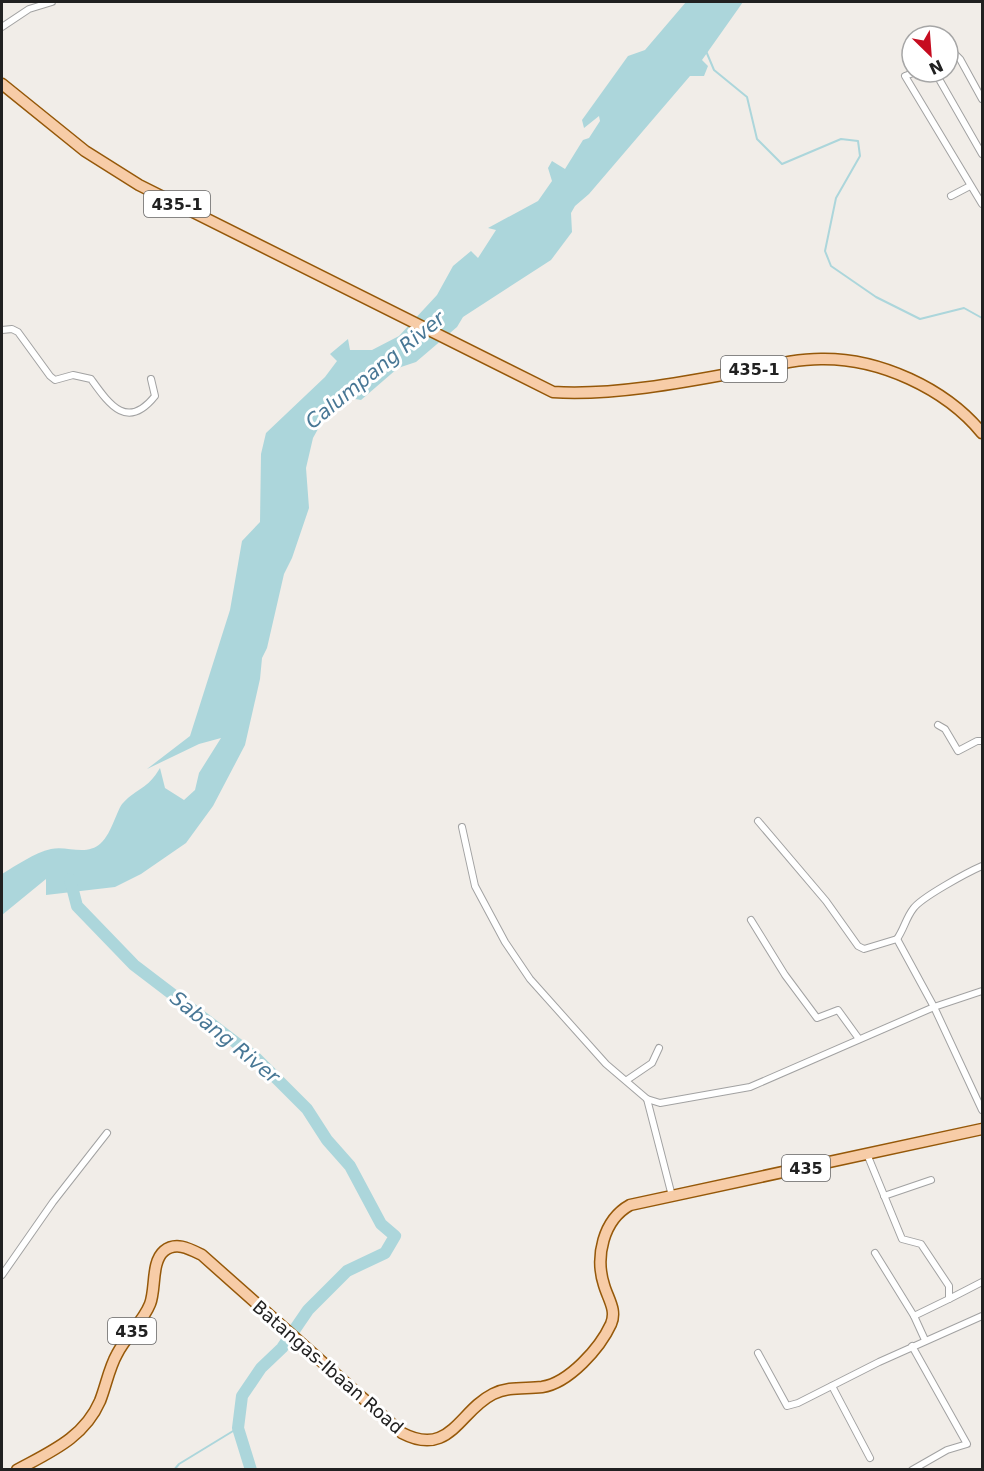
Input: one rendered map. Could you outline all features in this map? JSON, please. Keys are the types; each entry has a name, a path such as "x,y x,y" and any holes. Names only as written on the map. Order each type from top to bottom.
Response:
{"main road":[{"name":"435-1","path":"2,84 85,151 139,185 553,392 572,393 684,382 793,362 841,359 884,369 926,388 963,413 982,433"},
{"name":"Batangas-Ibaan Road","path":"17,1470 58,1447 85,1428 100,1400 116,1356 149,1307 157,1263 162,1252 172,1246 187,1247 202,1255 402,1433 422,1440 441,1438 452,1432 480,1403 496,1393 505,1389 544,1386 571,1374 607,1330 613,1317 613,1310 602,1278 602,1246 610,1221 630,1205 982,1129"}],"street":[{"path":"2,27 29,9 52,2"},
{"path":"960,59 982,99"},
{"path":"910,84 982,204"},
{"path":"942,84 982,154"},
{"path":"951,196 970,186"},
{"path":"2,330 12,328 18,332 55,380 74,375 91,379 110,406 119,412 138,411 147,406 154,396 151,380"},
{"path":"938,725 945,729 958,751 977,741 982,741"},
{"path":"758,821 826,901 858,946 864,950 897,939 906,926 914,907 942,887 982,866"},
{"path":"462,827 475,886 505,942 541,995 606,1064 647,1099 660,1103 750,1087 934,1007 982,991"},
{"path":"751,920 785,975 817,1018 838,1010 859,1039"},
{"path":"897,939 934,1007 982,1110"},
{"path":"627,1080 652,1063 659,1048"},
{"path":"647,1099 672,1196"},
{"path":"2,1275 53,1202 107,1133"},
{"path":"867,1154 902,1239 921,1244 938,1266 948,1286 949,1299"},
{"path":"884,1197 931,1180"},
{"path":"875,1253 914,1317 925,1340"},
{"path":"914,1317 982,1282"},
{"path":"758,1353 787,1406 798,1403 925,1340 982,1316"},
{"path":"912,1346 967,1444 947,1450 912,1470"},
{"path":"832,1386 870,1458"}],"water":[{"name":"Calumpang River","path":"686,2 743,2 702,60 708,66 704,76 690,76 589,194 575,206 571,213 572,232 551,260 463,317 457,327 416,362 398,368 361,400 350,398 323,420 313,438 306,468 309,508 292,558 284,574 267,648 262,658 260,679 245,745 213,806 186,843 141,874 115,887 46,895 46,879 2,915 2,874 32,856 51,849 83,850 101,843 123,803 147,785 160,768 165,788 184,800 195,790 199,773 221,738 199,744 147,769 190,736 230,610 242,541 260,522 261,454 266,433 325,377 337,361 330,354 348,339 350,350 372,350 399,336 437,295 453,266 471,251 478,258 496,230 488,228 538,201 552,181 548,168 552,161 565,169 583,140 589,138 600,121 599,116 584,128 582,120 628,56 645,50"}],"waterway":[{"path":"706,51 714,70 747,97 757,139 782,164 841,139 858,141 860,156 836,198 825,251 831,266 876,297 920,319 964,308 982,318"},
{"name":"Sabang River","path":"70,879 77,906 134,965 256,1058 307,1109 327,1140 350,1166 381,1224 395,1236 385,1253 347,1271 308,1310 282,1348 261,1368 242,1396 238,1428 251,1470"},
{"path":"174,1470 179,1464 238,1428"}]}
